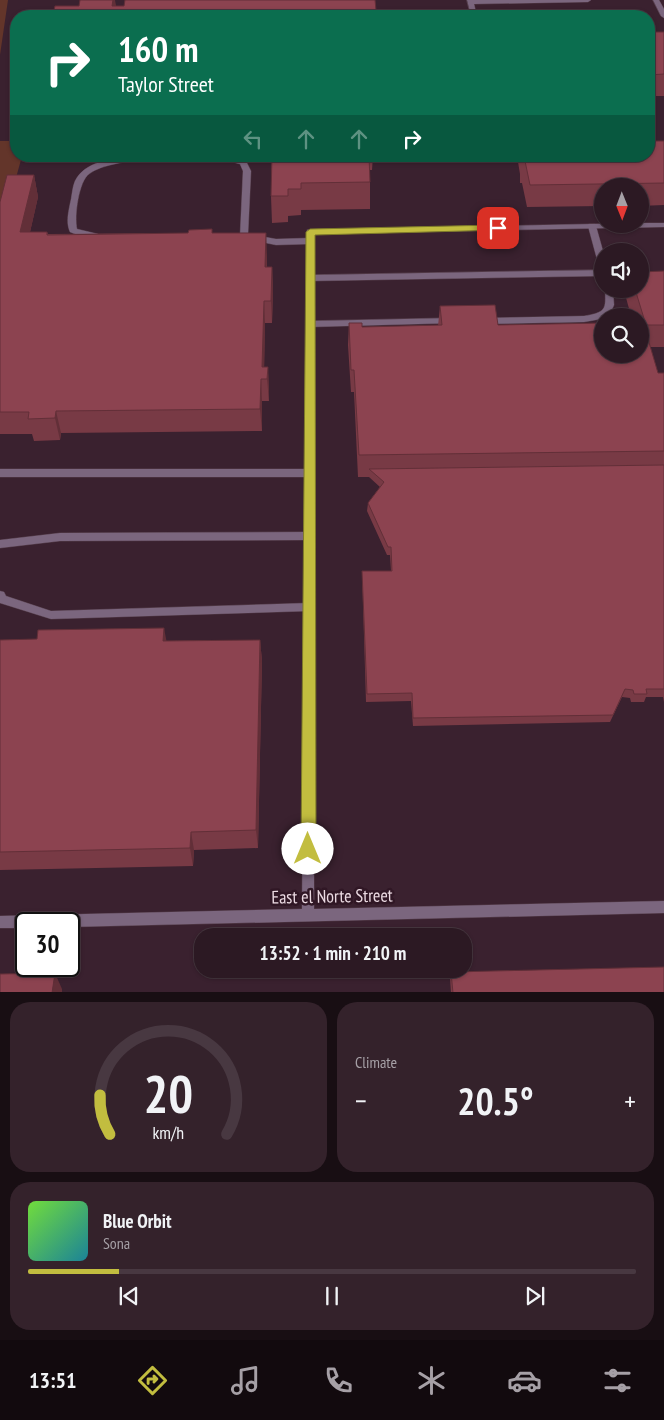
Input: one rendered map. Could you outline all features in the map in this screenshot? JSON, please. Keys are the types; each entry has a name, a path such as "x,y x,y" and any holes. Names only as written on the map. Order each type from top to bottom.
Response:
{"street":[{"path":"470,1 588,0"},
{"path":"656,0 664,16"},
{"path":"102,236 83,234 73,230 71,222 78,182 86,172 105,162"},
{"path":"240,162 243,163 247,171 244,236"},
{"path":"235,236 276,242 310,236 664,224"},
{"path":"592,226 597,243"},
{"path":"308,916 310,236"},
{"path":"310,278 594,273"},
{"path":"479,321 584,319 600,316 607,312 610,305 610,298"},
{"path":"310,324 460,321"},
{"path":"0,473 309,473"},
{"path":"0,544 60,537 309,536"},
{"path":"0,595 2,599 51,615 309,607"},
{"name":"East el Norte Street","path":"0,922 664,907"}],"shaded area":[{"path":"0,0 8,0 0,55"},
{"path":"0,141 10,141 10,162 20,162 0,236"}],"building":[{"path":"80,0 113,0 112,6 124,6 125,0 375,0 376,10 54,10 55,6 79,6"},
{"path":"655,32 664,32 664,74 655,75"},
{"path":"655,141 664,141 664,183 649,183 649,178 594,178 594,184 530,185 525,162 655,162"},
{"path":"272,162 369,162 370,182 301,183 301,189 288,189 288,196 271,196"},
{"path":"7,175 34,175 20,232 47,232 47,235 188,233 189,230 212,229 212,233 266,233 265,267 272,267 271,301 264,301 262,367 268,367 267,379 261,379 260,409 56,411 55,418 28,419 29,412 0,412 0,202"},
{"path":"664,271 664,325 649,325 649,308 641,308 638,298 649,298 649,272"},
{"path":"495,305 498,325 594,323 594,363 649,363 649,342 658,373 664,373 664,451 359,455 354,370 351,370 349,323 362,323 362,327 442,325 440,306"},
{"path":"664,465 664,689 646,689 647,694 634,694 633,690 625,689 613,715 413,718 412,693 367,694 362,571 392,571 391,547 388,547 368,503 384,482 369,469"},
{"path":"164,628 163,641 260,640 256,830 191,832 190,848 0,852 0,640 37,639 38,630"},
{"path":"664,967 664,992 453,992 452,978 472,978 472,972"},
{"path":"0,974 15,974 15,977 54,977 52,992 0,992"}],"route":[{"path":"308,849 310,232 498,228"}]}
